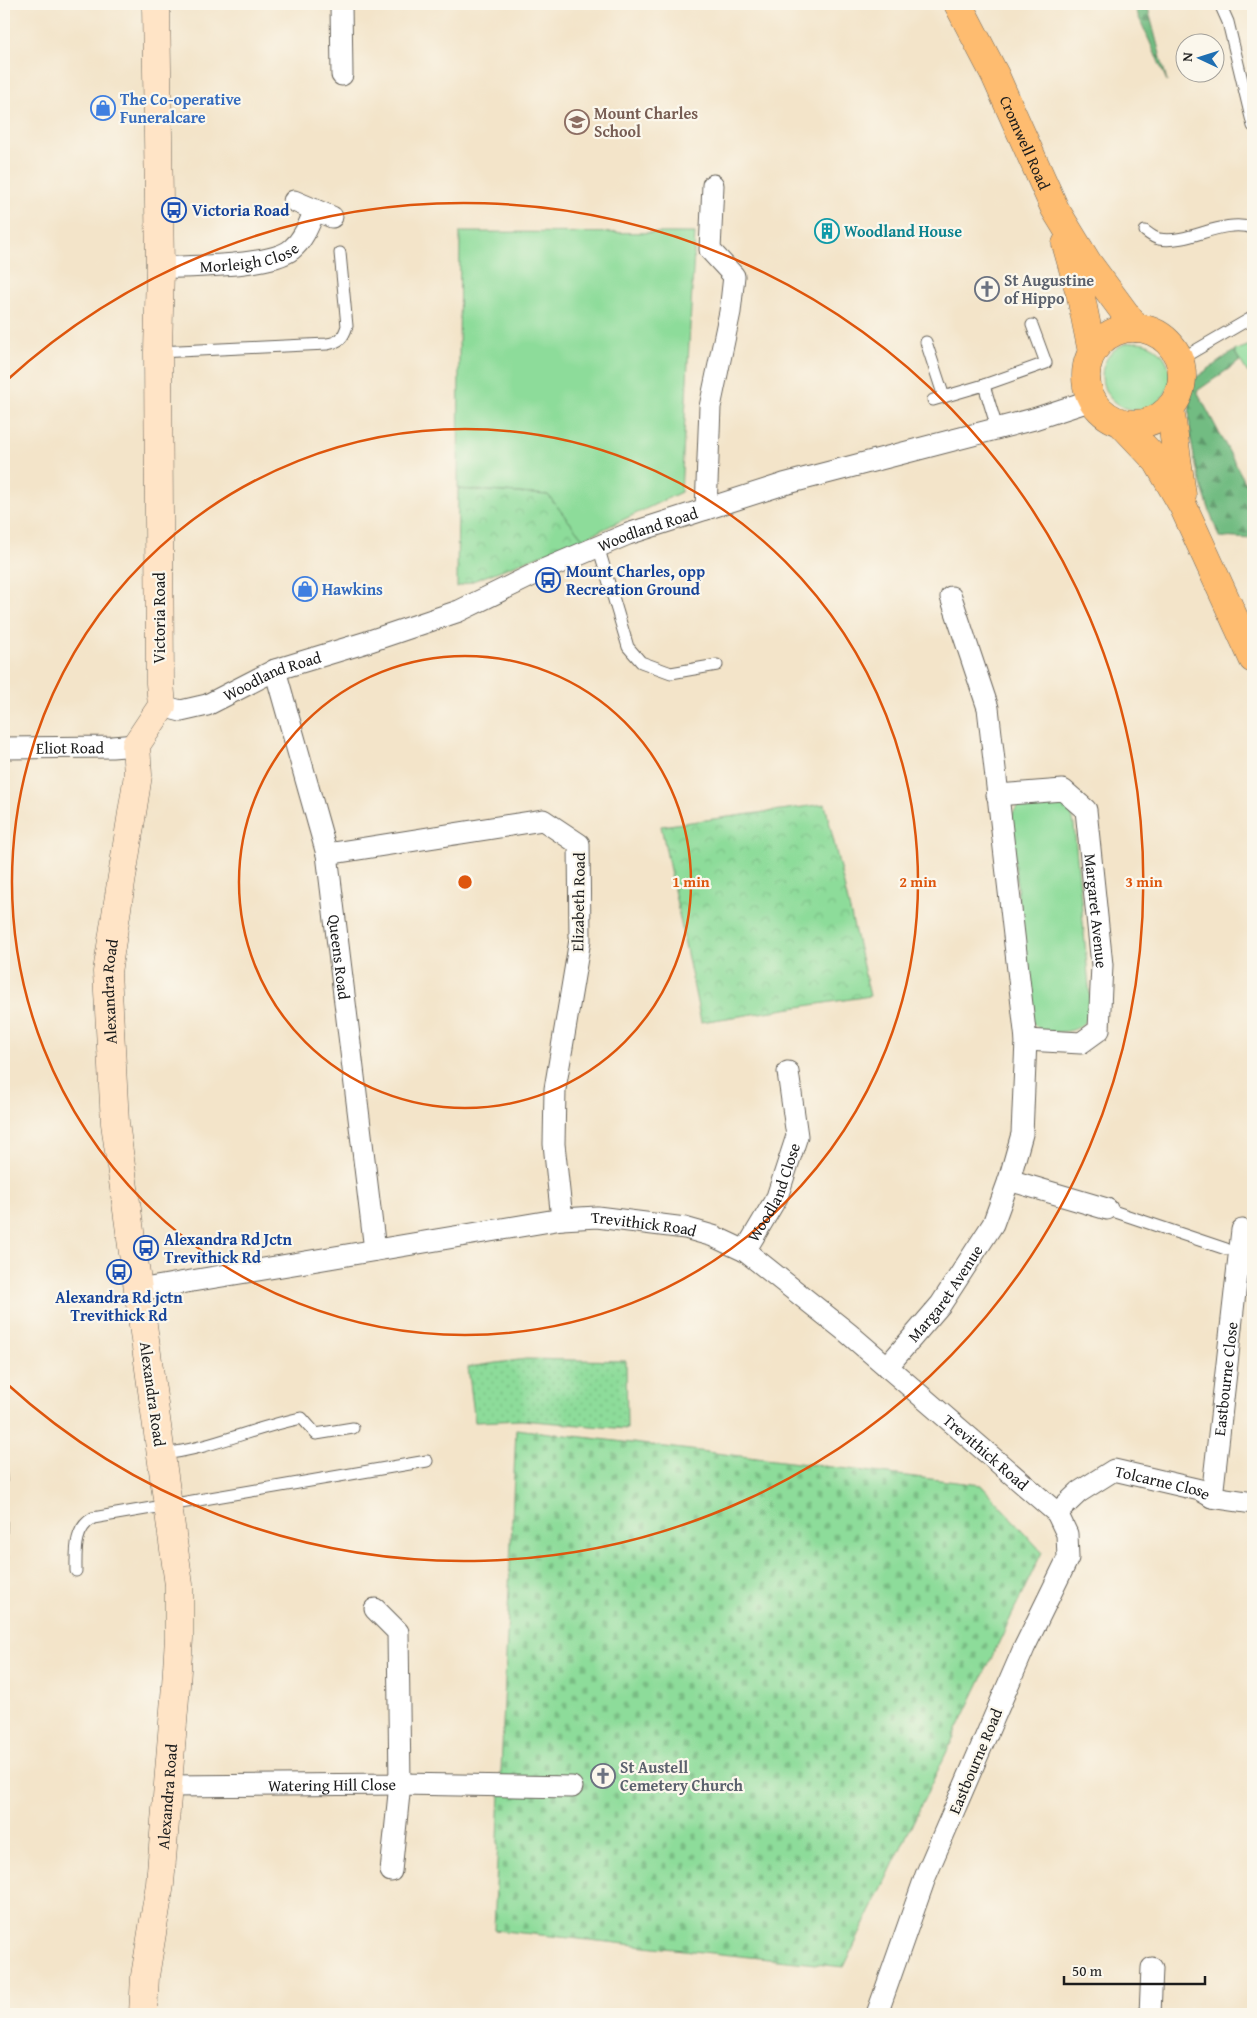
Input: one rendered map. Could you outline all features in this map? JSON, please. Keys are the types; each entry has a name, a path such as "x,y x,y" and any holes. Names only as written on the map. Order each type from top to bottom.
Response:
{"highway":[{"name":"Cromwell Road","path":"958,4 995,75 1055,209 1088,263 1136,328"},
{"name":"Cromwell Road","path":"970,4 995,75"},
{"name":"Cromwell Road","path":"1055,209 1081,297 1092,352"},
{"path":"1121,423 1138,424 1154,420 1170,408 1180,392 1182,376 1180,360 1174,349 1163,338 1148,330 1136,328 1114,332 1098,344 1092,352 1085,375 1088,392 1092,400 1106,416 1121,423 1157,461 1184,506 1253,659"},
{"path":"1170,408 1184,506"}],"street":[{"name":"Victoria Road","path":"157,4 160,268 158,352 160,683 162,706"},
{"path":"341,4 342,75"},
{"path":"706,509 710,407 730,312 734,276 710,250 713,185"},
{"name":"Morleigh Close","path":"160,268 252,262 273,258 286,253 292,249 323,214 294,200"},
{"name":"Woodland Road","path":"162,706 182,711 207,705 275,670 459,611 598,546 628,534 784,484 997,428 1092,400"},
{"name":"Margaret Avenue","path":"887,1367 942,1304 993,1224 1009,1180 1022,1134 1026,1040 988,708 950,597"},
{"name":"Queens Road","path":"275,670 327,854 375,1250"},
{"path":"136,744 162,706"},
{"name":"Eliot Road","path":"4,748 112,747 136,744"},
{"name":"Alexandra Road","path":"136,744 138,775 107,972 115,1123 179,1585 179,1638 160,1884 145,1976 143,2014"},
{"name":"Margaret Avenue","path":"997,795 1063,790 1086,810 1102,965 1099,1030 1081,1043 1026,1040"},
{"name":"Elizabeth Road","path":"327,854 543,820 579,844 580,940 556,1088 554,1144 562,1220"},
{"name":"Woodland Close","path":"746,1251 777,1197 797,1136 788,1072"},
{"path":"1009,1180 1107,1209"},
{"name":"Trevithick Road","path":"138,1290 562,1220 597,1217 685,1228 713,1236 746,1251 848,1333 1056,1513"},
{"name":"Eastbourne Close","path":"1212,1497 1242,1230"},
{"name":"Tolcarne Close","path":"1056,1513 1079,1492 1114,1470 1200,1490 1212,1497 1253,1503"},
{"name":"Eastbourne Road","path":"877,2014 926,1875 1024,1648 1068,1558 1067,1534 1056,1513"},
{"name":"Watering Hill Close","path":"168,1786 400,1784 398,1632 375,1609"},
{"path":"391,1871 400,1784 572,1787"},
{"path":"1150,2014 1152,1968"}],"lane":[{"path":"1220,4 1228,22 1253,126"},
{"path":"1145,231 1157,239 1172,239 1234,226 1253,228"},
{"path":"158,352 337,342 344,337 346,326 340,254"},
{"path":"1180,360 1253,317"},
{"path":"926,342 939,398 984,385 1046,363 1032,325"},
{"path":"984,385 997,428"},
{"path":"598,546 628,647 641,662 671,673 717,665"},
{"path":"1107,1209 1226,1249"},
{"path":"162,1454 187,1452 277,1423 302,1418 316,1434 353,1428"},
{"path":"76,1571 76,1547 79,1532 86,1522 93,1518 426,1461"}],"green space":[{"path":"1133,4 1147,4 1167,81"},
{"path":"460,232 695,233 681,492 583,539 548,495 458,489"},
{"path":"1143,342 1155,348 1164,357 1170,369 1168,389 1160,400 1143,410 1129,410 1112,400 1104,389 1102,369 1112,352 1123,344"},
{"path":"1253,344 1253,370 1248,373 1234,351"},
{"path":"1234,351 1240,361 1197,391 1253,497 1253,539 1219,537 1199,479 1191,439 1190,399 1194,379"},
{"path":"458,489 548,495 583,539 457,587"},
{"path":"1035,799 1059,799 1070,810 1074,825 1091,1008 1088,1017 1079,1027 1058,1032 1041,1031 1031,1021 1010,819 1014,811 1024,802"},
{"path":"825,804 870,996 701,1022 661,826"},
{"path":"526,1359 626,1361 627,1429 521,1420 475,1422 468,1367"},
{"path":"516,1429 981,1485 1042,1552 844,1967 494,1930"}],"railway":[{"path":"4,1460 4,1585"}],"place":[{"name":"The Co-operative Funeralcare","path":"103,108"},
{"name":"Mount Charles School","path":"577,122"},
{"name":"Victoria Road","path":"174,210"},
{"name":"Woodland House","path":"827,231"},
{"name":"St Augustine of Hippo","path":"987,289"},
{"name":"Mount Charles, opp Recreation Ground","path":"548,580"},
{"name":"Hawkins","path":"305,589"},
{"name":"Alexandra Rd Jctn Trevithick Rd","path":"146,1248"},
{"name":"Alexandra Rd jctn Trevithick Rd","path":"119,1272"},
{"name":"St Austell Cemetery Church","path":"603,1776"}]}
